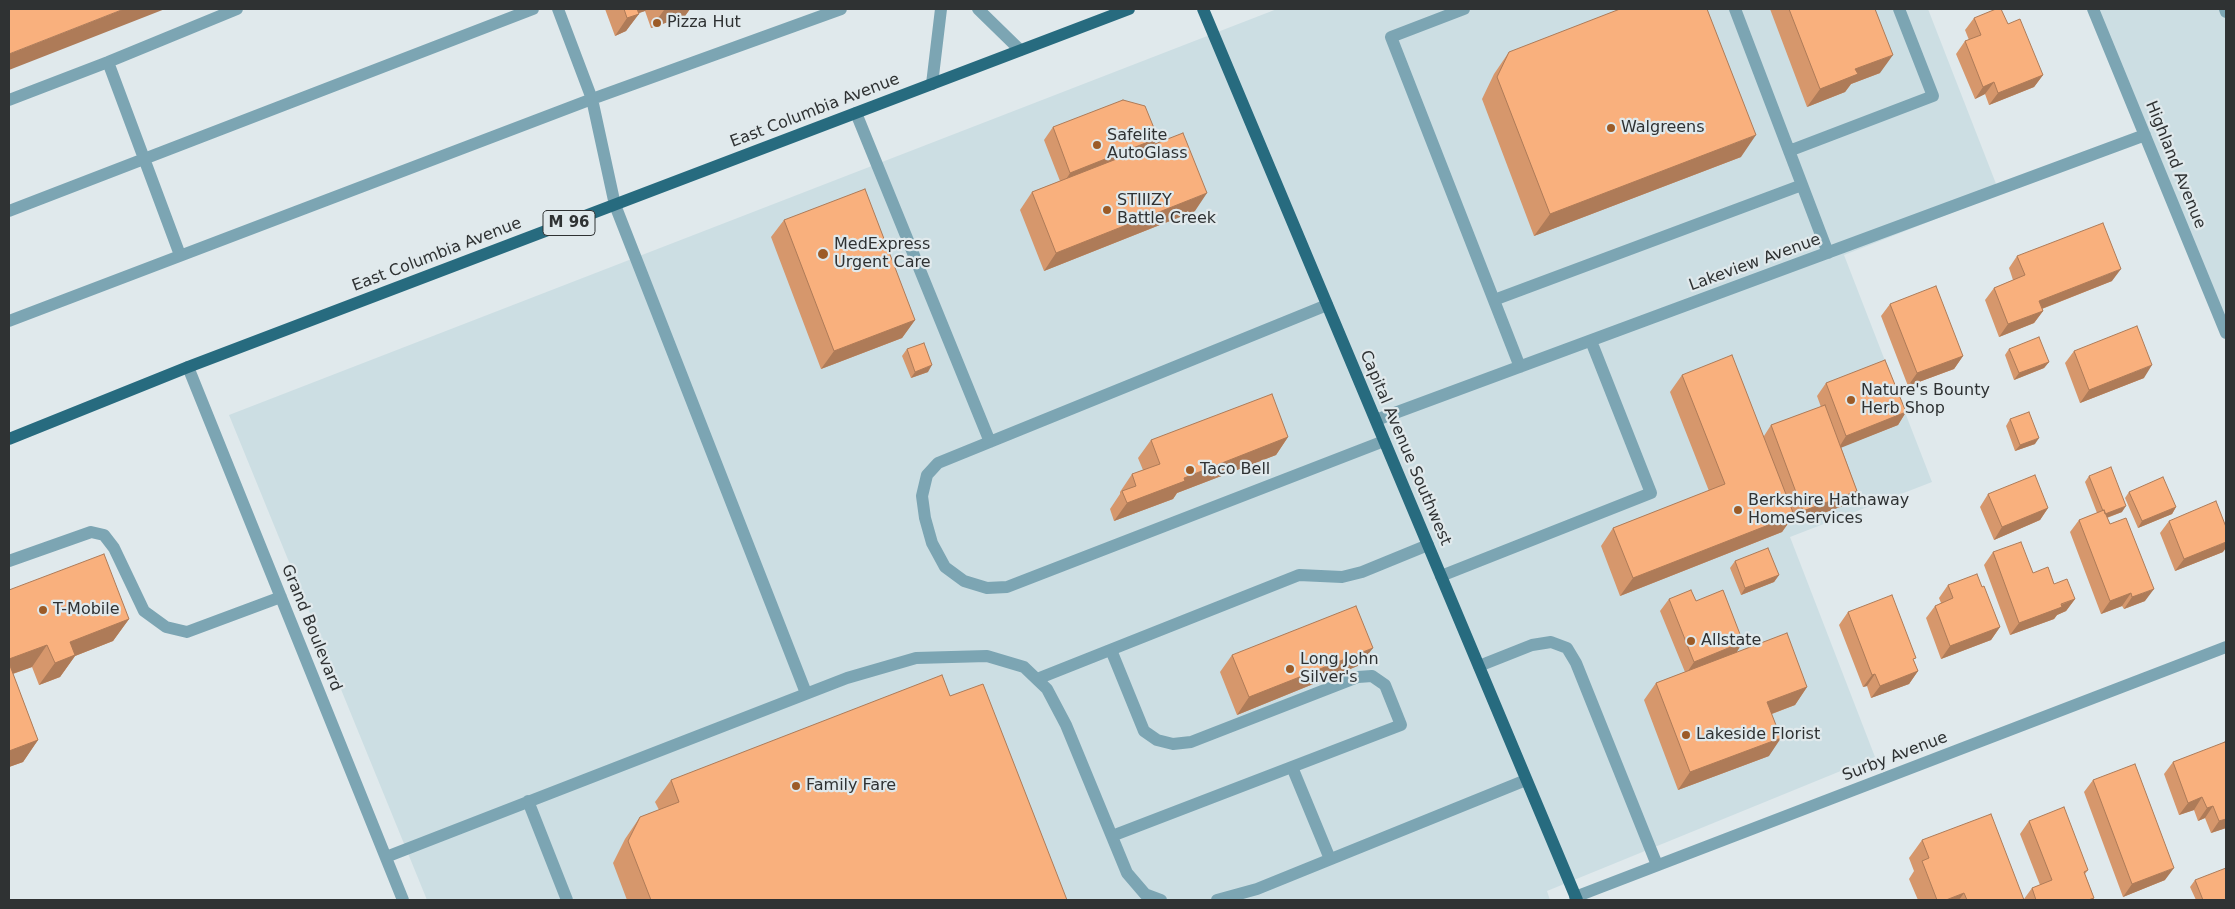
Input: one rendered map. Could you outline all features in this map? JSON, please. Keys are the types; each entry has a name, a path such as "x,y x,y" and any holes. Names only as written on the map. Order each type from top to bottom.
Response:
{"main road":[{"name":"East Columbia Avenue","path":"9,439 188,368 1129,9"},
{"name":"Capital Avenue Southwest","path":"1203,9 1576,898"}],"street":[{"path":"9,100 237,9"},
{"path":"9,212 533,9"},
{"path":"558,9 592,99 615,205 806,694"},
{"path":"9,321 592,99 841,9"},
{"path":"932,84 941,9"},
{"path":"978,9 1020,50"},
{"path":"1464,9 1391,37 1520,367"},
{"path":"1735,9 1828,253"},
{"path":"1789,151 1933,96 1899,9"},
{"name":"Highland Avenue","path":"2093,9 2226,333"},
{"path":"108,62 180,255"},
{"path":"856,113 990,442"},
{"name":"Lakeview Avenue","path":"1376,420 2146,135"},
{"path":"1494,300 1802,185"},
{"path":"1327,305 938,463 927,475 922,496 924,518 932,543 945,567 964,581 987,588 1007,587 1384,441"},
{"path":"1441,576 1651,493 1591,340"},
{"name":"Grand Boulevard","path":"188,368 403,900"},
{"path":"9,561 91,532 104,535 114,548 144,611 166,627 187,632 281,597"},
{"path":"1037,679 1298,575 1342,577 1362,572 1428,545"},
{"path":"1479,666 1532,645 1550,642 1566,648 1576,663 1657,865"},
{"name":"Surby Avenue","path":"1576,898 1657,865 2226,647"},
{"path":"1111,650 1144,730 1157,740 1173,744 1191,742 1358,677 1372,676 1385,685 1401,725 1112,836"},
{"path":"386,857 846,678 916,658 987,656 1024,667 1048,689 1066,724 1127,872 1145,894 1161,900"},
{"path":"1292,767 1330,860"},
{"path":"1217,900 1257,888 1330,860 1526,780"},
{"path":"528,802 568,900"}],"shaded area":[{"path":"1277,9 1928,9 2000,194 1844,255 1932,482 1790,537 1875,757 1547,891 1550,900 427,900 229,415"},
{"path":"2094,9 2226,9 2226,335"}],"building":[{"path":"9,9 124,9 9,54"},
{"path":"624,9 637,9 639,14 627,18"},
{"name":"Walgreens","path":"1620,9 1707,9 1756,135 1550,214 1497,77 1509,52"},
{"path":"1789,9 1875,9 1893,55 1855,69 1858,74 1820,89"},
{"path":"1996,9 2001,9 2008,24 2020,19 2043,75 1998,93 1994,82 1983,87 1965,41 1981,35 1974,18"},
{"name":"Safelite AutoGlass","path":"1123,100 1145,106 1158,138 1070,173 1053,127"},
{"name":"STIIIZY Battle Creek","path":"1183,133 1207,193 1056,253 1032,192"},
{"path":"865,189 915,320 834,351 784,220"},
{"path":"2103,223 2121,269 2039,301 2043,311 2008,324 1994,288 2025,275 2017,256"},
{"path":"1936,286 1963,356 1917,373 1890,304"},
{"path":"2137,326 2152,365 2089,390 2074,351"},
{"path":"2039,337 2049,362 2019,373 2009,349"},
{"path":"924,343 932,365 915,372 907,349"},
{"path":"1732,355 1794,515 1633,578 1613,528 1725,484 1682,375"},
{"path":"1885,360 1906,412 1846,436 1826,383"},
{"name":"Taco Bell","path":"1272,394 1288,437 1184,478 1185,481 1127,503 1122,491 1136,486 1132,474 1160,464 1151,440"},
{"path":"1825,405 1857,491 1803,511 1771,425"},
{"path":"2029,412 2039,438 2020,445 2010,419"},
{"path":"2111,467 2126,506 2105,514 2089,476"},
{"path":"2035,475 2048,508 2002,527 1988,494"},
{"path":"2163,477 2176,507 2142,521 2129,492"},
{"path":"2216,501 2226,527 2226,542 2184,559 2169,521"},
{"path":"2104,510 2110,524 2126,518 2154,589 2132,597 2131,593 2110,601 2079,520"},
{"path":"2021,542 2033,573 2048,567 2054,584 2067,579 2075,599 2061,604 2062,607 2019,623 1993,552"},
{"path":"1768,548 1779,575 1745,588 1735,561"},
{"path":"104,554 129,619 70,642 75,655 55,663 47,645 9,659 9,590"},
{"path":"1977,574 1982,587 1984,586 2000,627 1950,646 1935,606 1953,598 1948,585"},
{"path":"1691,590 1696,601 1723,590 1743,642 1694,662 1669,599"},
{"path":"1892,595 1916,658 1913,659 1918,671 1880,686 1875,674 1872,675 1848,612"},
{"name":"Long John Silver's","path":"1356,606 1373,648 1249,697 1232,655"},
{"path":"1787,633 1807,687 1767,702 1781,738 1690,772 1656,683"},
{"path":"9,663 38,740 9,751"},
{"path":"942,675 950,696 983,684 1067,900 651,900 628,841 640,817 679,802 671,780"},
{"path":"2225,742 2226,819 2219,821 2213,806 2207,808 2202,797 2188,803 2173,762"},
{"path":"2135,764 2174,868 2132,884 2093,780"},
{"path":"2064,807 2088,870 2084,872 2094,898 2088,900 2036,900 2032,888 2052,880 2029,821"},
{"path":"1991,814 2024,900 1967,900 1964,893 1946,900 1937,900 1922,861 1929,858 1922,840"},
{"path":"2226,868 2226,900 2203,900 2195,880"}],"place":[{"name":"Pizza Hut","path":"657,23"},
{"name":"Walgreens","path":"1611,128"},
{"name":"Safelite AutoGlass","path":"1097,145"},
{"name":"STIIIZY Battle Creek","path":"1107,210"},
{"name":"MedExpress Urgent Care","path":"823,254"},
{"name":"Nature's Bounty Herb Shop","path":"1851,400"},
{"name":"Taco Bell","path":"1190,470"},
{"name":"Berkshire Hathaway HomeServices","path":"1738,510"},
{"name":"T-Mobile","path":"43,610"},
{"name":"Allstate","path":"1691,641"},
{"name":"Long John Silver's","path":"1290,669"},
{"name":"Lakeside Florist","path":"1686,735"},
{"name":"Family Fare","path":"796,786"}]}
